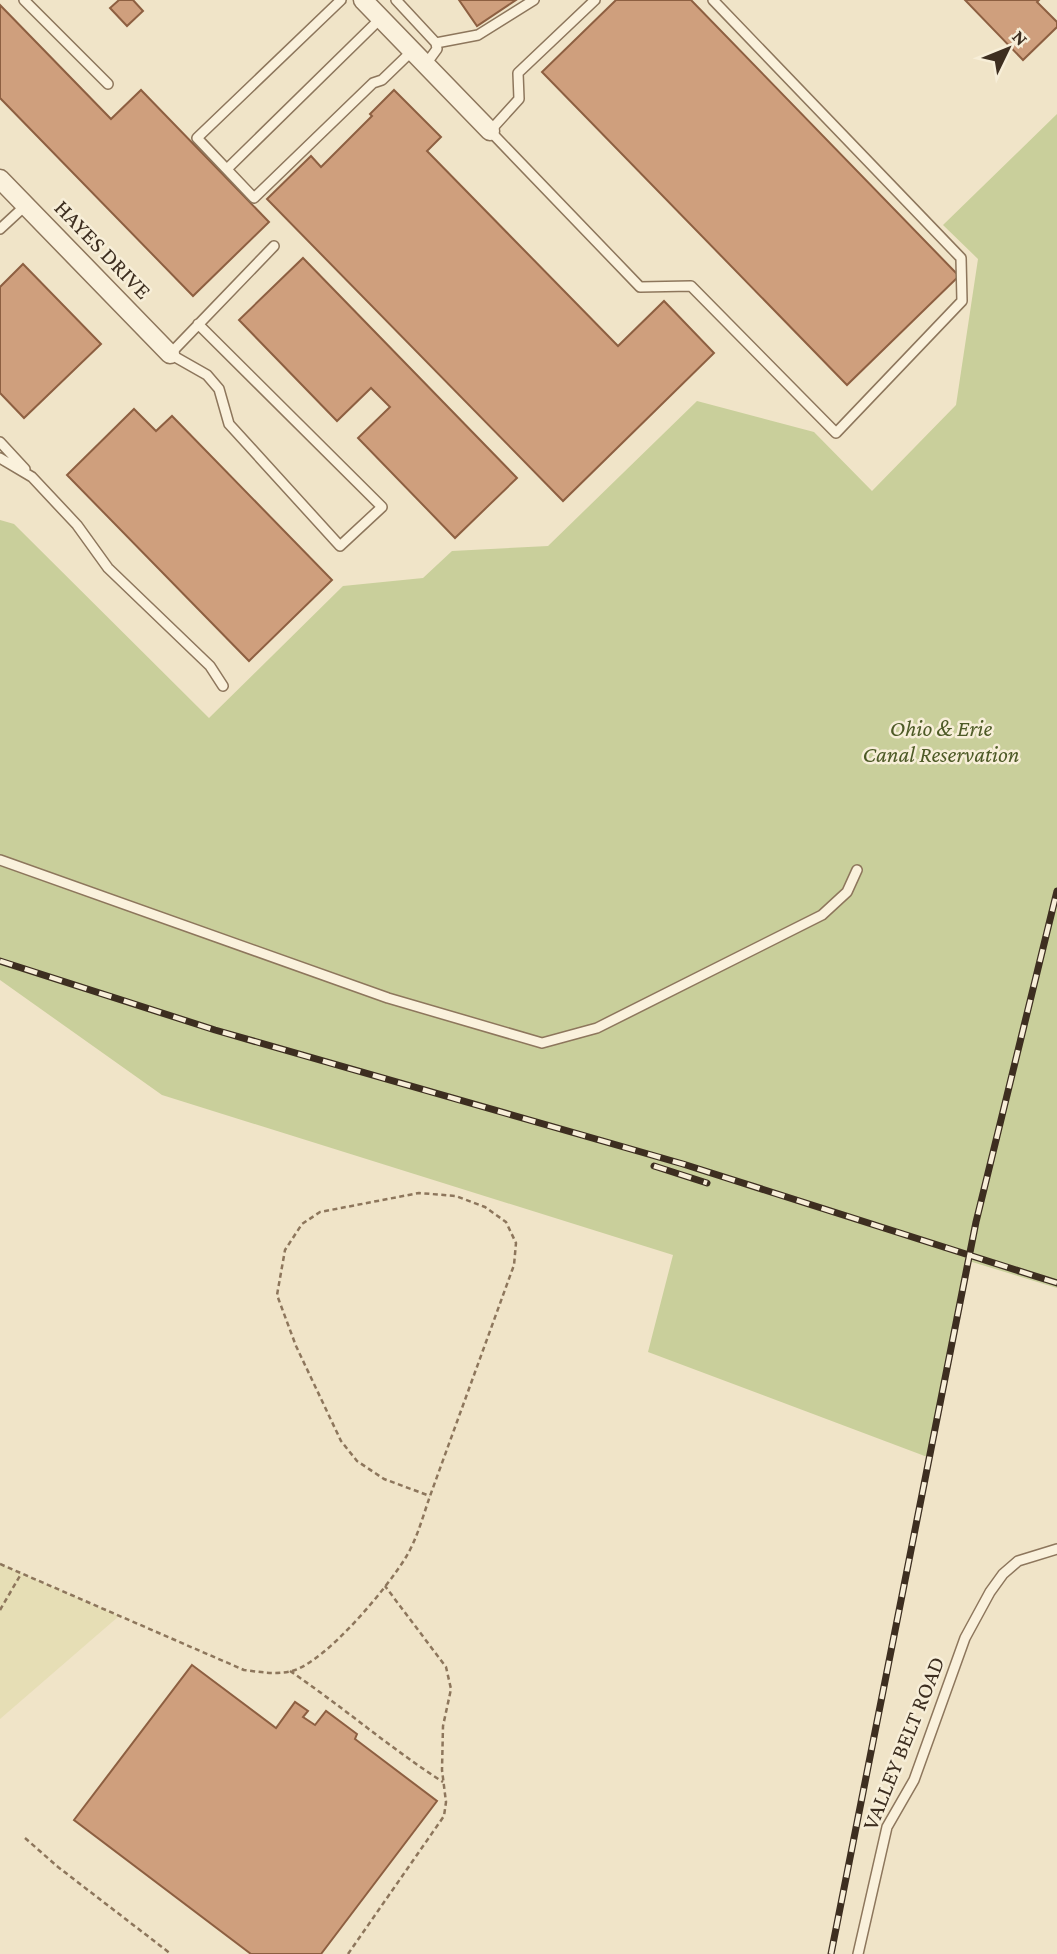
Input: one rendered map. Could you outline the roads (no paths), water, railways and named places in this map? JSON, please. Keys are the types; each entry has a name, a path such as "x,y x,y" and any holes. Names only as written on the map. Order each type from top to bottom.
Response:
{"street":[{"path":"363,0 490,131"},
{"name":"HAYES DRIVE","path":"0,179 170,354"}],"lane":[{"path":"24,0 108,84"},
{"path":"341,0 197,138 254,198 373,83 382,80 412,51"},
{"path":"396,0 436,43 437,49 426,64"},
{"path":"436,43 478,35 534,0"},
{"path":"595,0 518,73 519,99 490,131 640,287 691,286 836,433 962,301 961,258 713,0"},
{"path":"227,169 381,18"},
{"path":"0,229 26,205"},
{"path":"198,324 382,507 340,546 229,424 219,389 206,375 170,354 198,324 274,246"},
{"path":"0,442 77,525 108,568 210,666 223,686"},
{"path":"0,458 32,477"},
{"path":"0,860 388,998 542,1043 597,1028 822,915 846,892 857,870"},
{"name":"VALLEY BELT ROAD","path":"858,1954 887,1827 914,1780 965,1638 989,1592 1003,1574 1018,1561 1057,1549"}],"railway":[{"path":"831,1954 976,1222 1057,891"},
{"path":"0,961 215,1030 683,1164 1057,1283"},
{"path":"654,1166 707,1183"}],"park label":[{"name":"Ohio & Erie Canal Reservation","path":"941,741"}]}
